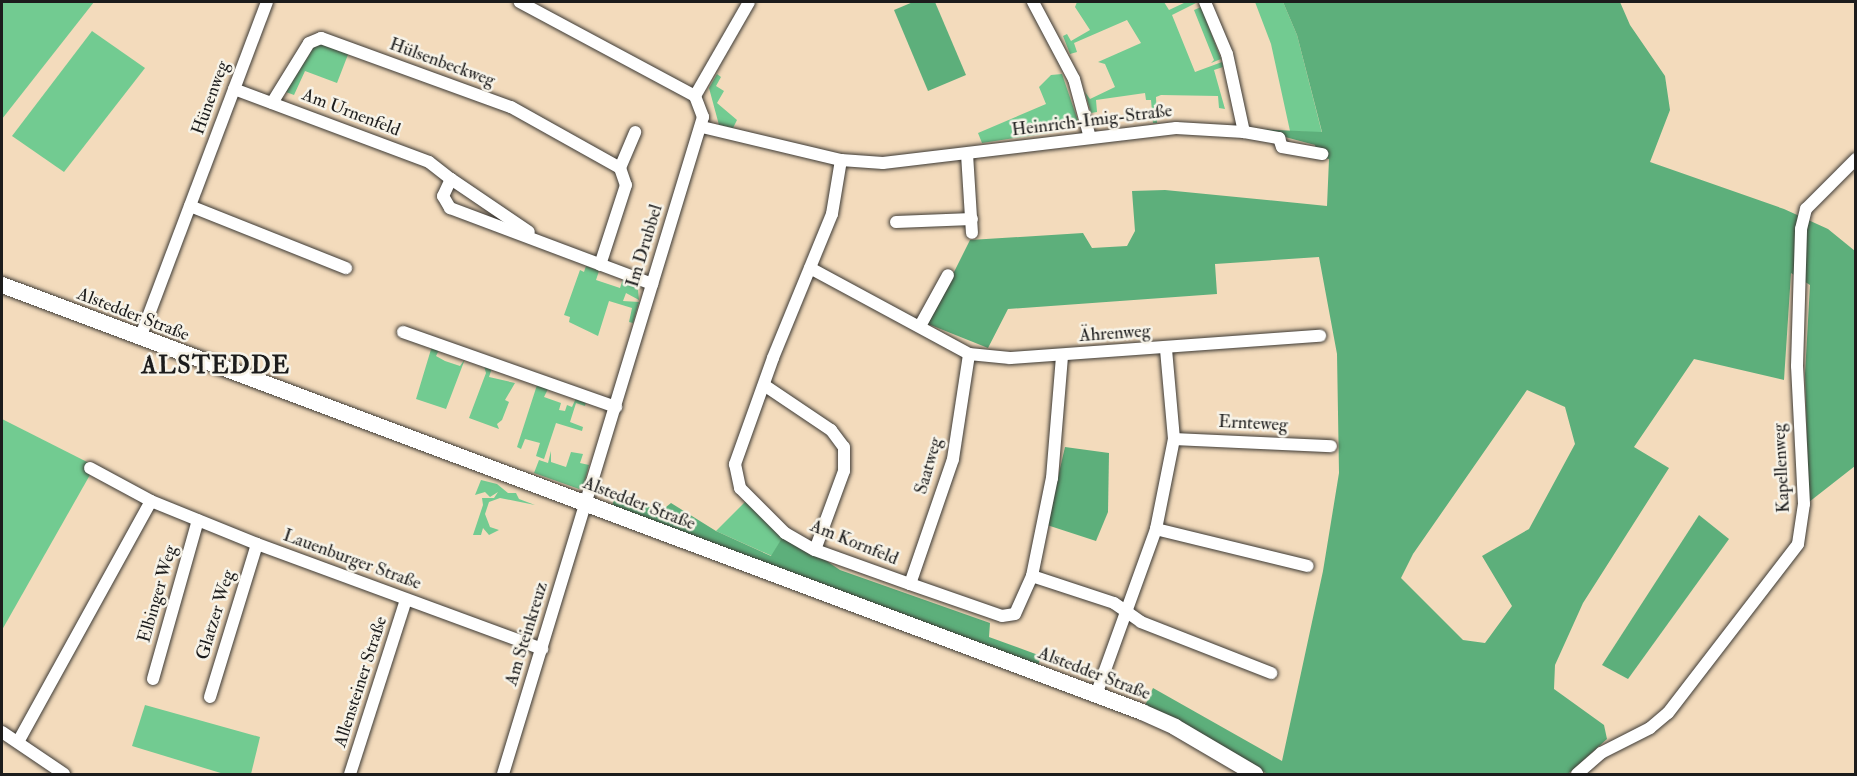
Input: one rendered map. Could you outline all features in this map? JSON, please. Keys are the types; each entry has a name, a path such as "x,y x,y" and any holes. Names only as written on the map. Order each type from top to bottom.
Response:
{"street":[{"name":"Hünenweg","path":"140,338 267,2"},
{"path":"520,2 696,96 749,2"},
{"path":"1033,2 1079,91 1090,138"},
{"path":"1205,2 1227,54 1245,132"},
{"name":"Hülsenbeckweg","path":"272,103 309,43 321,38 511,107 620,168"},
{"name":"Am Urnenfeld","path":"234,89 429,162 546,244"},
{"name":"Im Drubbel","path":"586,504 702,127 701,104 696,96"},
{"name":"Heinrich-Imig-Straße","path":"702,127 841,160 883,163 1176,128 1245,132 1279,138 1282,147 1322,154"},
{"path":"600,265 626,184 620,168 635,132"},
{"path":"968,154 972,233"},
{"name":"Kapellenweg","path":"1577,774 1601,753 1650,728 1668,713 1798,544 1804,504 1797,366 1802,229 1806,209 1856,159"},
{"name":"Am Kornfeld","path":"841,160 832,214 764,384 735,464 737,481 785,533 815,550 1010,616 1020,609 1032,576 1052,475 1062,356"},
{"name":"Am Urnenfeld","path":"451,178 443,196 450,208 652,284"},
{"path":"190,206 346,268"},
{"path":"896,222 972,219"},
{"name":"Ährenweg","path":"810,268 969,354 1010,358 1062,356 1320,336"},
{"path":"920,326 948,275"},
{"name":"Alstedder Straße","path":"2,285 1096,695 1175,727 1255,774"},
{"path":"403,332 616,407"},
{"path":"1096,695 1128,613 1156,529 1174,439 1166,349"},
{"name":"Saatweg","path":"910,584 953,459 969,354"},
{"path":"764,384 831,430 844,447 844,471 815,550"},
{"name":"Ernteweg","path":"1174,439 1331,446"},
{"name":"Lauenburger Straße","path":"90,468 151,501 257,544 542,649"},
{"path":"18,742 151,501"},
{"name":"Am Steinkreuz","path":"503,774 586,504"},
{"name":"Elbinger Weg","path":"153,679 198,520"},
{"path":"1156,529 1308,566"},
{"name":"Glatzer Weg","path":"210,697 257,544"},
{"path":"1032,576 1114,603 1141,622 1271,673"},
{"name":"Allensteiner Straße","path":"350,774 406,600"},
{"path":"2,732 64,774"}],"green space":[{"path":"2,2 94,2 2,119"},
{"path":"913,2 935,2 966,75 928,91 894,10"},
{"path":"1077,2 1164,2 1169,10 1186,2 1198,2 1172,15 1195,72 1222,62 1223,67 1214,70 1225,109 1219,108 1218,96 1161,95 1156,97 1157,123 1153,123 1151,100 1146,100 1145,93 1096,100 1097,112 1091,113 1085,92 1090,99 1115,87 1105,64 1098,62 1141,43 1127,20 1074,43 1077,52 1070,54 1063,36 1067,34 1071,41 1090,30 1075,7"},
{"path":"1255,2 1283,2 1297,35 1322,133 1290,131 1271,44"},
{"path":"1283,2 1620,2 1630,25 1665,76 1670,110 1650,162 1784,209 1828,229 1855,251 1855,466 1809,502 1805,374 1810,285 1791,273 1784,380 1694,359 1634,447 1669,468 1583,603 1555,665 1554,689 1604,725 1607,739 1568,774 1268,774 1142,712 1153,688 1282,761 1323,571 1339,473 1337,354 1319,257 1215,264 1217,294 1008,309 988,348 928,324 970,240 1083,233 1092,248 1127,246 1135,231 1132,191 1165,190 1327,206 1329,159 1317,156 1315,145 1255,129 1322,132 1297,35","holes":["1527,390 1565,407 1575,444 1529,529 1482,556 1512,606 1485,643 1463,640 1401,578 1413,554"]},
{"path":"1201,7 1221,59 1211,63 1214,60 1194,10"},
{"path":"92,31 145,68 64,172 12,136"},
{"path":"322,43 349,52 337,83 305,71 294,95 286,92 315,45"},
{"path":"717,74 721,77 716,86 724,91 717,103 737,120 733,128 719,125 709,88"},
{"path":"1062,74 1078,121 1075,129 982,143 978,133 1046,104 1039,87 1051,75"},
{"path":"586,266 599,271 596,280 620,288 623,279 638,290 639,300 626,293 623,301 639,302 633,323 629,322 632,308 609,301 598,336 569,322 570,317 564,315 580,270 584,272"},
{"path":"432,346 439,350 436,356 445,361 460,366 465,359 446,409 416,399"},
{"path":"484,366 492,368 489,377 515,383 505,400 509,402 502,420 497,424 499,429 469,418 486,373"},
{"path":"537,385 548,389 544,397 561,403 559,410 565,411 567,405 572,407 576,398 586,402 585,406 576,403 570,422 583,427 582,431 556,423 544,459 536,456 540,443 525,439 521,449 517,447"},
{"path":"2,419 95,466 2,630"},
{"path":"1065,447 1109,453 1108,512 1096,541 1047,525"},
{"path":"551,451 551,462 566,467 571,452 583,454 580,463 589,465 584,484 579,489 534,473 539,460 548,463"},
{"path":"481,480 497,484 508,493 516,493 519,499 535,505 500,498 489,502 485,514 490,527 499,530 489,535 483,528 481,535 473,535 483,505 482,498 494,498 498,492 490,497 485,492 475,495"},
{"path":"616,495 661,511 671,503 716,531 771,556 785,533 840,570 990,623 989,637 1041,656 1036,672 609,513"},
{"path":"749,498 785,533 772,556 716,531"},
{"path":"1699,515 1729,539 1628,679 1602,665"},
{"path":"145,705 260,737 251,774 224,774 132,746"}],"district":[{"name":"ALSTEDDE","path":"216,366"}]}
